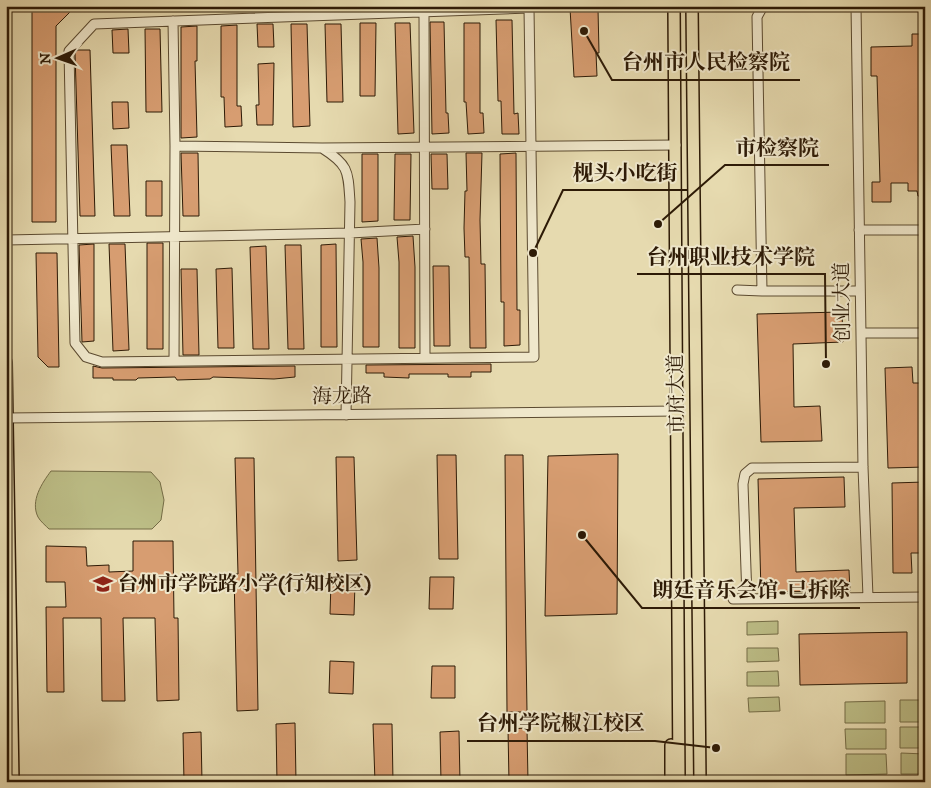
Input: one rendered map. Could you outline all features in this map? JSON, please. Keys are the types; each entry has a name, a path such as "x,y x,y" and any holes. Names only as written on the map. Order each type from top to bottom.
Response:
{"main road":[{"name":"市府大道","path":"674,6 679,782"},
{"name":"市府大道","path":"692,6 700,782"},
{"path":"6,362 13,782"},
{"path":"670,782 673,718 678,694"}],"street":[{"path":"762,291 757,17 763,6"},
{"name":"创业大道","path":"856,6 863,467 868,597"},
{"path":"529,8 534,357 102,362 86,357 75,343 69,51 94,24 172,21 529,8"},
{"path":"424,12 425,358"},
{"path":"172,21 175,146 173,236 174,361"},
{"path":"175,146 322,148 676,145"},
{"path":"322,148 338,158 348,173 350,233 346,414"},
{"path":"6,240 350,233 424,229"},
{"path":"859,230 925,230"},
{"path":"737,290 860,291"},
{"path":"861,333 925,334"},
{"name":"海龙路","path":"7,418 678,411"},
{"path":"747,598 743,484 745,474 752,468 863,467"},
{"path":"733,599 925,597"}],"green space":[{"path":"51,471 151,472 160,482 164,500 161,520 152,529 49,529 38,517 35,505 38,492"},
{"path":"778,621 778,634 747,635 747,622"},
{"path":"747,648 778,648 779,661 747,662"},
{"path":"778,671 779,686 747,686 747,672"},
{"path":"779,697 780,711 749,712 748,698"},
{"path":"900,700 925,700 925,722 900,722"},
{"path":"885,701 885,723 845,723 845,702"},
{"path":"900,727 925,727 925,748 900,748"},
{"path":"845,729 886,729 886,749 846,749"},
{"path":"901,753 925,754 925,774 901,774"},
{"path":"846,754 886,754 887,774 846,775"}],"building":[{"path":"32,6 76,6 56,26 56,222 32,222"},
{"path":"573,6 595,6 595,9 598,9 599,53 596,53 597,76 574,77 570,8"},
{"path":"496,20 512,20 514,114 518,113 519,134 502,134 501,101 498,101"},
{"path":"430,22 444,22 446,113 448,113 449,133 432,134"},
{"path":"360,23 376,23 375,96 360,96"},
{"path":"395,23 410,23 414,133 398,134"},
{"path":"464,23 480,23 480,113 483,113 484,133 468,134 466,102 464,102"},
{"path":"257,24 273,24 274,47 258,47"},
{"path":"291,24 307,24 310,126 293,127"},
{"path":"325,24 341,24 343,102 327,102"},
{"path":"237,25 237,106 241,106 242,126 225,127 224,97 221,97 221,26"},
{"path":"197,26 197,61 195,61 197,137 181,138 181,27"},
{"path":"128,29 129,53 113,53 112,30"},
{"path":"145,29 160,29 162,112 146,112"},
{"path":"912,34 925,34 925,196 918,196 917,191 908,191 908,183 891,183 891,202 872,202 872,182 880,182 877,76 871,76 871,47 912,46"},
{"path":"78,50 90,50 95,216 80,216 75,53"},
{"path":"274,63 273,125 257,125 256,105 259,105 258,64"},
{"path":"112,102 128,102 129,128 113,129"},
{"path":"111,145 127,145 130,216 114,216"},
{"path":"181,153 198,153 199,216 183,216"},
{"path":"466,153 482,153 480,220 481,264 485,264 486,348 470,348 469,257 465,257 464,228 465,191 467,191"},
{"path":"516,153 517,310 520,310 520,345 504,346 504,302 501,302 500,154"},
{"path":"362,154 378,154 378,221 362,222"},
{"path":"395,154 411,154 410,220 394,220"},
{"path":"431,154 447,154 448,189 432,189"},
{"path":"146,181 162,181 162,216 146,216"},
{"path":"413,236 415,348 399,348 399,262 397,237"},
{"path":"377,238 379,347 363,347 363,262 361,239"},
{"path":"147,243 163,243 163,349 147,349"},
{"path":"94,244 94,341 82,342 79,245"},
{"path":"109,244 125,244 129,350 113,351"},
{"path":"336,244 337,347 321,347 321,245"},
{"path":"285,245 301,245 304,349 288,349"},
{"path":"266,246 269,349 253,349 250,247"},
{"path":"36,253 57,253 59,367 48,367 38,357"},
{"path":"433,266 449,266 450,346 434,346"},
{"path":"232,268 234,348 218,348 216,269"},
{"path":"181,269 197,269 199,355 183,355"},
{"path":"842,312 843,342 793,344 794,407 820,406 822,441 761,442 757,314"},
{"path":"491,364 491,372 471,372 471,377 448,377 448,374 409,374 409,378 384,377 384,373 366,373 366,365"},
{"path":"93,366 102,368 295,366 295,377 274,379 213,377 210,379 177,380 175,377 113,380 113,378 93,378"},
{"path":"912,367 913,383 925,383 925,467 888,468 885,368"},
{"path":"618,454 617,614 545,616 548,456"},
{"path":"437,455 456,455 458,559 439,559"},
{"path":"505,455 523,455 527,712 507,712"},
{"path":"336,457 354,457 357,560 338,561"},
{"path":"235,458 254,458 258,710 237,711 234,574 238,574"},
{"path":"844,477 845,507 794,508 796,572 849,570 850,591 761,592 758,479"},
{"path":"925,482 925,553 911,553 912,573 893,573 892,483"},
{"path":"133,541 173,541 174,618 178,618 179,700 157,701 155,618 123,618 125,701 102,701 101,618 63,618 64,692 47,692 46,607 66,607 65,582 46,582 46,546 86,547 87,566 109,565 109,572 133,571"},
{"path":"430,577 454,577 453,609 429,609"},
{"path":"331,582 355,583 354,615 330,614"},
{"path":"907,632 907,683 800,685 799,634"},
{"path":"330,661 354,662 353,694 329,693"},
{"path":"432,666 455,666 455,698 431,698"},
{"path":"295,723 296,782 277,782 276,724"},
{"path":"373,724 392,724 393,782 375,782"},
{"path":"527,728 528,782 509,782 508,729"},
{"path":"459,731 460,782 441,782 440,732"},
{"path":"201,732 202,782 184,782 183,733"}],"place":[{"name":"台州市人民检察院","path":"584,31"},
{"name":"市检察院","path":"658,224"},
{"name":"枧头小吃街","path":"533,253"},
{"name":"台州职业技术学院","path":"826,364"},
{"name":"朗廷音乐会馆-已拆除","path":"582,535"},
{"name":"台州市学院路小学(行知校区)","path":"103,584"},
{"name":"台州学院椒江校区","path":"716,748"}]}
